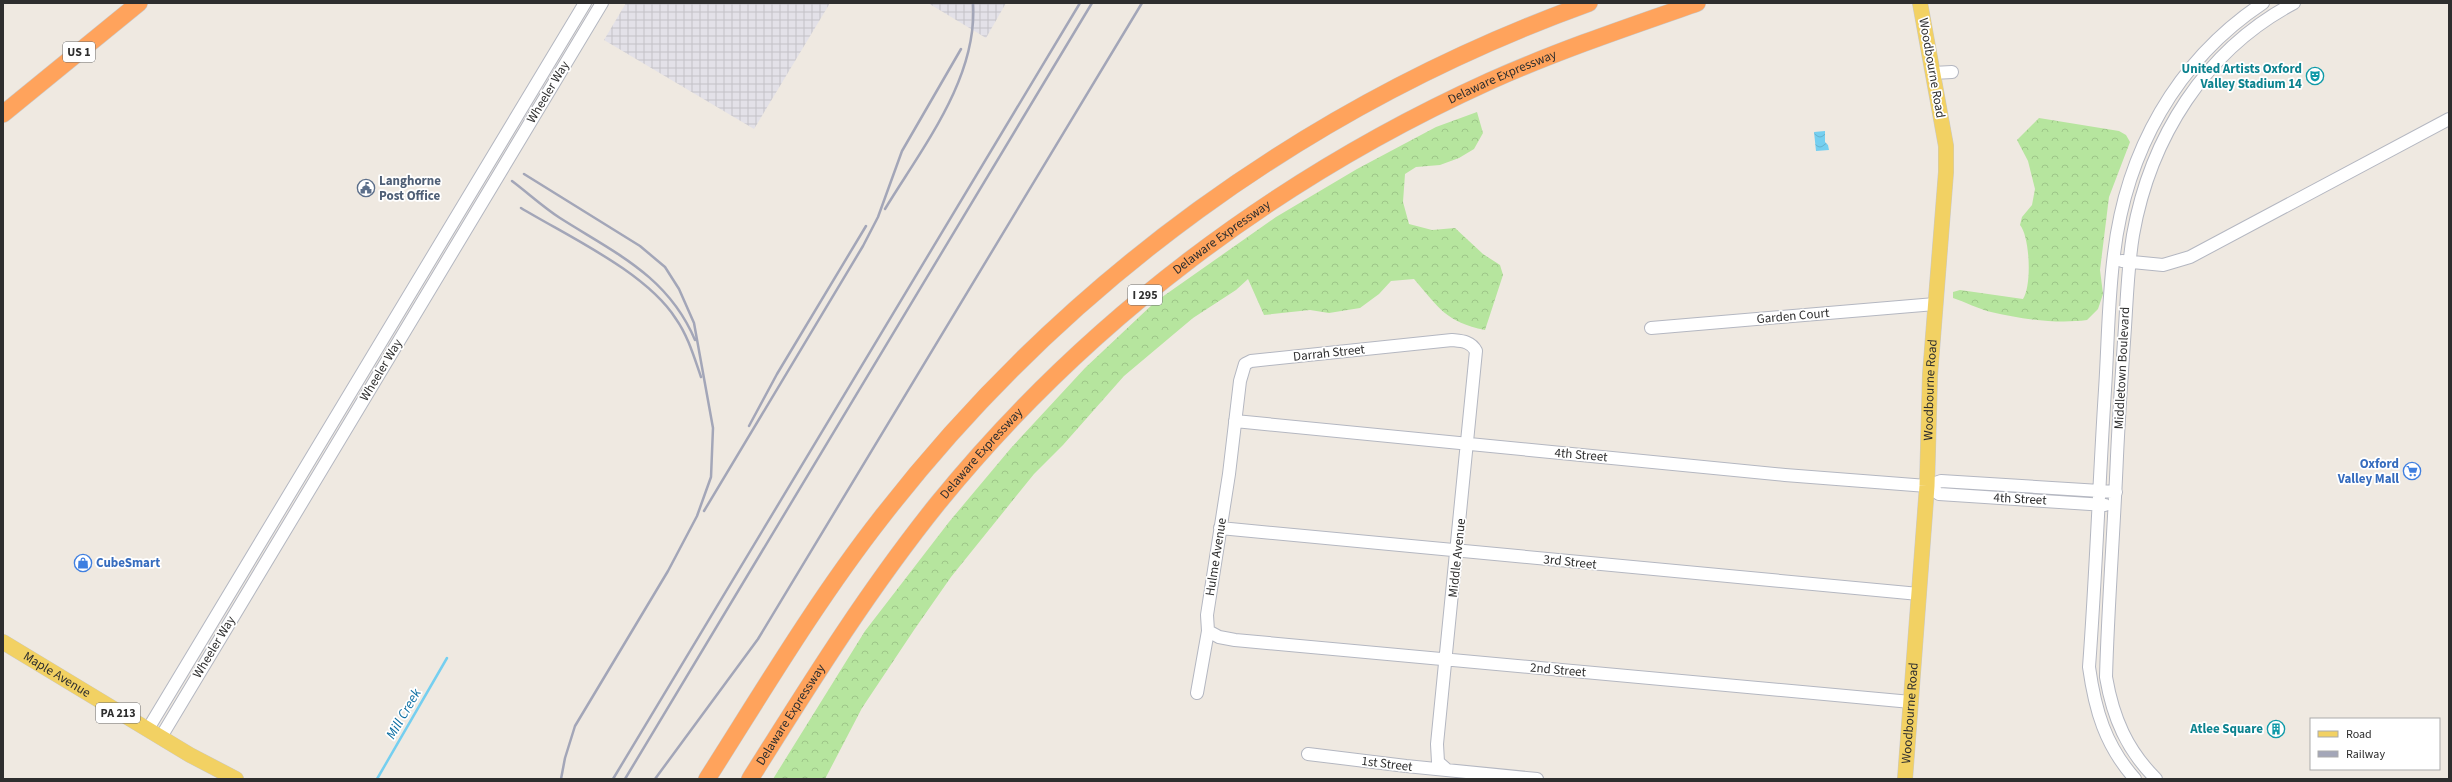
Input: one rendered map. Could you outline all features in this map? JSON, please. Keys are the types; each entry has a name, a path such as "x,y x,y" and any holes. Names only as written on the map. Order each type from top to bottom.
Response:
{"highway":[{"name":"US 1","path":"3,114 11,100 121,3"},
{"name":"US 1","path":"11,100 139,3"},
{"name":"I 295","path":"707,779 816,610 882,516 966,416 1029,352 1103,283 1172,228 1237,181 1328,124 1419,75 1499,38 1589,3"},
{"name":"Delaware Expressway","path":"750,779 867,598 939,501 1046,385 1097,337 1161,283 1229,231 1281,195 1393,129 1455,97 1538,60 1697,3"},
{"path":"3,118 11,100"}],"main road":[{"name":"Woodbourne Road","path":"1905,779 1919,594 1936,304 1946,186 1946,153 1934,73 1920,3"},
{"name":"Maple Avenue","path":"3,642 148,730 236,779"}],"street":[{"name":"Wheeler Way","path":"148,730 585,3"},
{"name":"Wheeler Way","path":"161,737 602,3"},
{"name":"Middletown Boulevard","path":"2135,779 2109,744 2094,702 2089,667 2098,491 2113,258 2128,185 2142,145 2156,117 2187,72 2211,44 2263,3"},
{"name":"Middletown Boulevard","path":"2156,779 2141,762 2124,738 2113,712 2106,678 2129,263 2133,234 2149,171 2178,111 2224,54 2259,25 2294,3"},
{"path":"1934,73 1952,72"},
{"path":"2113,258 2129,263 2163,265 2190,258 2449,119"},
{"name":"Garden Court","path":"1651,328 1936,304"},
{"name":"Darrah Street","path":"1235,421 1243,366 1251,361 1452,340 1472,345"},
{"name":"Middle Avenue","path":"1446,769 1438,762 1437,744 1447,659 1468,444 1476,351 1472,345"},
{"name":"4th Street","path":"1235,421 1926,486 1939,494 2098,504 2115,507"},
{"name":"Hulme Avenue","path":"1197,693 1208,631 1207,615 1235,421"},
{"name":"4th Street","path":"1926,486 1941,480 2116,492"},
{"name":"3rd Street","path":"1220,528 1919,594"},
{"name":"2nd Street","path":"1208,631 1219,637 1235,640 1911,702"},
{"name":"1st Street","path":"1308,754 1406,766 1537,779"}],"shaded area":[{"path":"626,3 830,3 754,129 604,40"},
{"path":"928,3 1006,3 986,38"}],"green space":[{"path":"1477,112 1483,133 1474,149 1459,158 1440,165 1416,167 1405,174 1403,202 1409,224 1432,230 1455,228 1483,254 1500,265 1503,275 1485,330 1461,323 1452,318 1437,306 1414,279 1391,281 1379,294 1360,308 1329,313 1310,310 1264,315 1248,279 1236,290 1193,318 1124,376 1063,445 1034,474 951,577 914,630 862,708 825,779 773,779 865,631 949,522 1011,448 1085,368 1155,302 1276,217 1357,169 1436,127"},
{"path":"2039,118 2119,131 2126,135 2130,142 2109,197 2100,270 2103,294 2098,309 2087,320 2051,321 2014,317 1986,311 1953,298 1953,292 1960,290 2023,299 2026,293 2029,273 2028,250 2020,225 2022,217 2032,205 2035,189 2028,161 2017,140"}],"water":[{"path":"1825,131 1825,142 1828,145 1829,150 1816,151 1814,132"}],"waterway":[{"name":"Mill Creek","path":"377,779 447,658"}],"railway":[{"path":"885,209 930,137 945,111 957,85 967,58 972,31 973,3"},
{"path":"613,779 1080,3"},
{"path":"625,779 1092,3"},
{"path":"655,779 758,639 1142,3"},
{"path":"704,511 863,246 878,217 902,151 961,49"},
{"path":"524,174 640,246 665,267 679,289 694,323 713,428 711,477 697,516 668,571 575,726 565,758 561,779"},
{"path":"512,181 554,214 620,255 638,268 670,299 684,318 695,340"},
{"path":"521,208 583,243 646,286 663,302 684,332 701,377"},
{"path":"749,426 777,374 866,226"}],"place":[{"name":"United Artists Oxford Valley Stadium 14","path":"2315,76"},
{"name":"Langhorne Post Office","path":"366,188"},
{"name":"Oxford Valley Mall","path":"2412,471"},
{"name":"CubeSmart","path":"83,563"},
{"name":"Atlee Square","path":"2276,729"}]}
